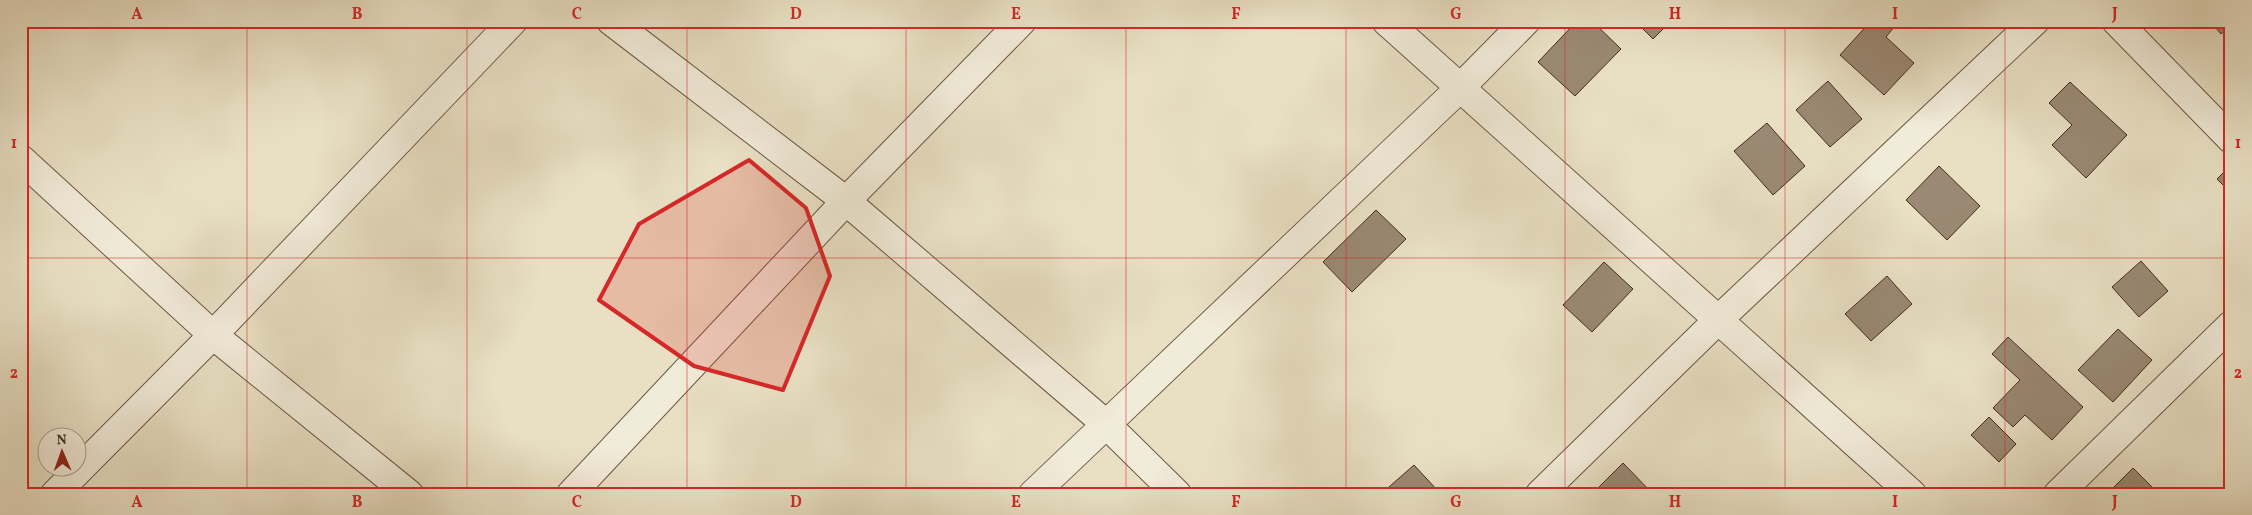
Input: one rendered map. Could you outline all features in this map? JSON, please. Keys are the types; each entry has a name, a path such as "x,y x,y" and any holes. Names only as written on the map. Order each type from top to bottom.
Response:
{"street":[{"path":"55,494 213,335 513,21"},
{"path":"611,21 846,201 1107,425 1177,494"},
{"path":"571,494 846,201 1022,21"},
{"path":"1386,21 1912,494"},
{"path":"1033,494 1460,88 1526,21"},
{"path":"1540,494 1718,320 2034,21"},
{"path":"2116,21 2231,139"},
{"path":"21,158 213,335 409,494"},
{"path":"2058,494 2231,325"}],"highlighted area":[{"path":"749,160 806,208 830,276 783,390 694,366 599,300 639,224"}],"building":[{"path":"1577,21 1592,21 1621,49 1575,96 1538,62"},
{"path":"1635,21 1671,21 1653,39"},
{"path":"1871,21 1899,21 1886,37 1914,63 1884,95 1840,55"},
{"path":"2210,21 2231,21 2231,25 2221,34"},
{"path":"1828,81 1862,119 1830,147 1796,110"},
{"path":"2070,82 2127,135 2086,178 2052,145 2072,125 2049,103"},
{"path":"1767,123 1805,166 1773,195 1734,151"},
{"path":"2231,165 2231,193 2217,179"},
{"path":"1939,166 1980,206 1947,240 1906,200"},
{"path":"1376,210 1406,239 1352,292 1323,262"},
{"path":"2141,261 2168,291 2139,317 2112,287"},
{"path":"1604,262 1633,289 1592,332 1563,305"},
{"path":"1887,276 1912,304 1871,341 1845,314"},
{"path":"2118,329 2152,360 2113,402 2078,370"},
{"path":"2008,337 2083,407 2052,440 2025,415 2013,427 1993,408 2020,380 1992,354"},
{"path":"1989,417 2016,444 1999,462 1971,435"},
{"path":"1623,463 1653,494 1592,494"},
{"path":"1414,465 1438,491 1434,494 1381,494"},
{"path":"2133,468 2159,494 2107,494"}]}
